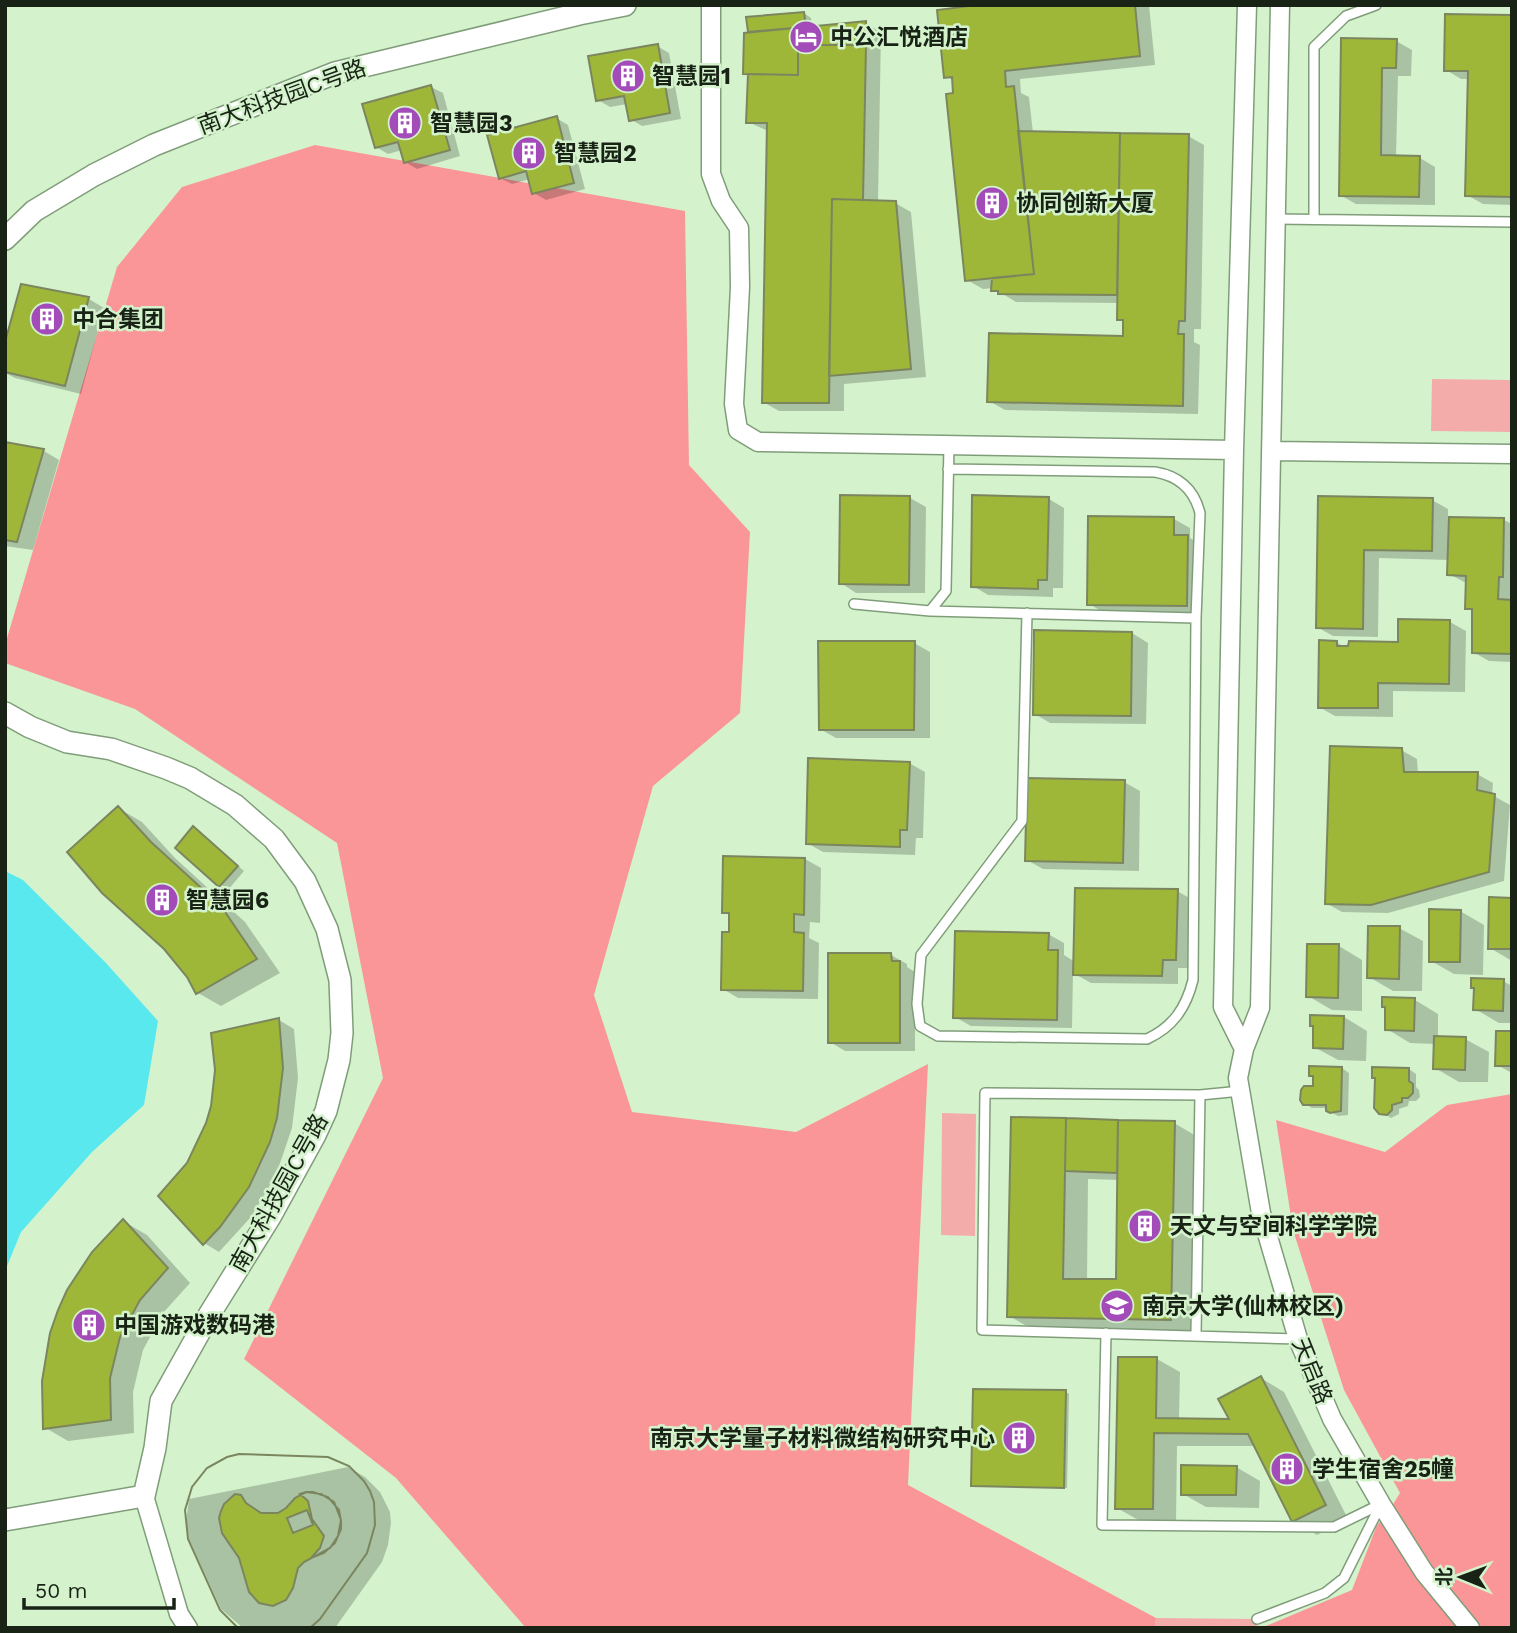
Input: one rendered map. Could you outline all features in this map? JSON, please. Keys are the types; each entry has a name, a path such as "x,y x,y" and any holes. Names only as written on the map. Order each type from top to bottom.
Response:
{"street":[{"name":"南大科技园C号路","path":"5,239 34,211 94,175 154,145 335,73 625,5"},
{"path":"711,5 711,174 721,201 739,228 740,287 734,404 738,430 758,442 1234,450"},
{"path":"1244,1049 1223,1007 1234,450 1247,5"},
{"path":"1240,1084 1244,1049 1260,1008 1280,5"},
{"path":"1271,451 1512,454"},
{"name":"南大科技园C号路","path":"5,713 67,742 111,749 166,768 202,784 235,805 274,839 305,881 327,929 340,980 342,1020 339,1060 326,1111 270,1217 209,1315 161,1401 155,1448 144,1496"},
{"name":"天启路","path":"1240,1084 1261,1213 1298,1339 1332,1419 1381,1504 1424,1572 1470,1628"},
{"path":"5,1520 144,1496 179,1614 188,1628"}],"lane":[{"path":"1314,219 1314,47 1346,16 1376,5"},
{"path":"1276,219 1512,222"},
{"path":"930,611 946,591 948,445"},
{"path":"948,469 1155,472 1173,477 1188,488 1200,513 1196,618 1192,980 1184,1007 1167,1027 1147,1040 938,1036 920,1026 917,1004 921,955 1022,821 1027,613"},
{"path":"854,604 930,611 1196,618"},
{"path":"1240,1084 1200,1096 985,1093 982,1330 1298,1339"},
{"path":"1196,1335 1200,1096"},
{"path":"1106,1333 1102,1525 1334,1527 1381,1504"},
{"path":"1257,1619 1325,1593 1344,1578 1381,1504"}],"shaded area":[{"path":"315,145 685,211 689,465 750,532 740,713 653,786 594,995 632,1112 796,1132 928,1064 908,1485 1156,1618 1155,1628 526,1628 396,1478 244,1359 383,1078 337,843 135,709 5,663 5,645 117,267 182,187"},
{"path":"1432,379 1512,380 1512,432 1431,431"},
{"path":"1512,1094 1512,1628 1261,1628 1352,1590 1377,1525 1400,1493 1344,1390 1293,1230 1276,1120 1385,1152 1447,1105"},
{"path":"942,1113 976,1114 975,1236 941,1235"},
{"path":"1156,1618 1257,1619 1257,1628 1155,1628"}],"water":[{"path":"5,871 23,880 106,963 158,1021 144,1105 92,1152 21,1232 5,1271"}],"building":[{"name":"协同创新大厦","path":"977,5 1135,5 1140,56 1005,71 1006,87 1014,86 1034,274 965,281 946,94 953,93 952,77 944,78 937,10"},
{"path":"804,12 806,27 748,32 746,17"},
{"path":"1445,14 1512,15 1512,197 1465,196 1468,71 1444,71"},
{"path":"866,21 866,45 798,45 798,75 743,74 744,33"},
{"path":"1341,38 1397,39 1396,68 1382,68 1381,155 1420,156 1419,197 1339,196"},
{"name":"智慧园1","path":"658,44 670,113 629,121 624,96 596,101 588,56"},
{"path":"798,45 866,45 863,200 832,199 829,403 762,403 767,123 746,123 748,74 798,75"},
{"name":"智慧园3","path":"431,85 450,150 404,163 398,142 375,148 362,104"},
{"name":"智慧园2","path":"557,116 574,183 532,194 526,171 499,179 487,135"},
{"path":"1018,131 1120,133 1117,295 998,294 998,291 991,291 992,278 1034,274"},
{"path":"1120,133 1189,134 1185,321 1179,321 1178,334 1184,334 1183,406 987,402 989,333 1123,336 1123,320 1117,320"},
{"path":"832,199 896,201 911,369 829,376"},
{"name":"中合集团","path":"21,284 89,297 65,386 5,372 5,342"},
{"path":"5,442 44,449 17,542 5,540"},
{"path":"840,495 910,496 909,585 839,584"},
{"path":"972,495 1049,497 1047,580 1038,580 1038,589 971,587"},
{"path":"1318,496 1433,498 1432,551 1364,550 1363,629 1316,628"},
{"path":"1088,516 1174,517 1174,535 1188,535 1187,606 1087,605"},
{"path":"1449,517 1504,518 1503,577 1499,577 1498,599 1512,600 1512,654 1472,653 1472,609 1465,609 1466,576 1447,575"},
{"path":"1398,619 1450,620 1449,684 1378,683 1378,708 1318,708 1319,640 1337,641 1337,646 1348,646 1349,641 1398,642"},
{"path":"1034,630 1132,632 1131,716 1033,715"},
{"path":"818,641 915,641 914,730 819,730"},
{"path":"1330,746 1402,748 1404,772 1478,772 1477,790 1495,794 1489,872 1371,905 1325,904"},
{"path":"808,758 910,762 907,830 900,830 900,847 806,844"},
{"path":"1027,778 1125,780 1123,863 1025,861"},
{"name":"智慧园6","path":"118,806 151,842 221,906 257,959 196,994 187,977 164,949 102,893 67,852"},
{"path":"193,826 238,866 219,887 175,848"},
{"path":"723,856 805,858 804,915 794,914 794,932 804,933 803,991 721,990 722,932 729,932 729,913 722,913"},
{"path":"1075,888 1178,889 1176,960 1163,960 1162,976 1073,975"},
{"path":"1489,897 1512,898 1512,949 1488,949"},
{"path":"1429,909 1461,910 1460,962 1429,962"},
{"path":"1368,926 1400,926 1399,979 1367,978"},
{"path":"955,931 1049,933 1048,950 1058,950 1057,1020 953,1018"},
{"path":"1307,944 1339,944 1338,998 1306,997"},
{"path":"828,953 891,953 892,961 900,961 900,1043 828,1043"},
{"path":"1471,978 1504,979 1503,1011 1473,1010 1474,988 1471,988"},
{"path":"1382,997 1415,998 1414,1031 1385,1030"},
{"path":"1310,1015 1344,1016 1343,1049 1313,1048"},
{"path":"279,1018 283,1068 277,1118 270,1142 249,1187 220,1227 203,1245 158,1196 187,1163 206,1123 215,1070 211,1033"},
{"path":"1496,1031 1512,1031 1512,1066 1495,1066"},
{"path":"1434,1036 1466,1037 1465,1070 1433,1069"},
{"path":"1309,1066 1342,1067 1341,1111 1330,1113 1326,1111 1326,1105 1303,1105 1300,1100 1301,1090 1304,1086 1313,1086"},
{"path":"1372,1067 1409,1068 1413,1093 1408,1098 1402,1098 1402,1102 1392,1105 1392,1110 1387,1115 1379,1114 1374,1108 1375,1078 1372,1078"},
{"name":"天文与空间科学学院","path":"1011,1117 1066,1118 1063,1279 1116,1279 1118,1120 1175,1121 1171,1320 1007,1317"},
{"path":"1066,1118 1118,1120 1117,1173 1065,1171"},
{"name":"中国游戏数码港","path":"123,1219 168,1268 140,1300 120,1337 110,1378 111,1420 43,1429 42,1381 50,1333 58,1310 67,1290 92,1252"},
{"name":"学生宿舍25幢","path":"1118,1357 1157,1357 1156,1418 1229,1419 1218,1399 1261,1376 1326,1505 1292,1522 1248,1434 1154,1433 1153,1509 1115,1509"},
{"name":"南京大学量子材料微结构研究中心","path":"973,1389 1066,1390 1064,1488 971,1486"},
{"path":"239,1454 328,1457 349,1466 370,1491 374,1502 375,1525 367,1553 320,1619 310,1628 237,1627 220,1610 188,1539 185,1510 192,1487 207,1468","holes":["306,1492 321,1494 334,1502 341,1520 338,1536 330,1548 298,1568 293,1588 286,1600 273,1606 259,1603 249,1592 239,1558 222,1533 219,1518 224,1504 235,1494 241,1495 246,1503 261,1513 278,1513"]},
{"path":"239,1454 328,1457 349,1466 370,1491 374,1502 375,1525 367,1553 320,1619 310,1628 237,1627 220,1610 188,1539 185,1510 192,1487 207,1468"},
{"path":"1181,1465 1237,1466 1236,1495 1181,1495"},
{"path":"306,1492 328,1497 339,1510 341,1521 341,1529 335,1543 324,1553 311,1558 320,1548 324,1536 312,1519 308,1501 300,1494"},
{"path":"307,1510 313,1525 293,1533 287,1518"}],"place":[{"name":"中公汇悦酒店","path":"806,37"},
{"name":"智慧园1","path":"628,76"},
{"name":"智慧园3","path":"405,123"},
{"name":"智慧园2","path":"529,153"},
{"name":"协同创新大厦","path":"992,203"},
{"name":"中合集团","path":"47,319"},
{"name":"智慧园6","path":"162,900"},
{"name":"天文与空间科学学院","path":"1145,1226"},
{"name":"南京大学(仙林校区)","path":"1117,1306"},
{"name":"中国游戏数码港","path":"89,1325"},
{"name":"南京大学量子材料微结构研究中心","path":"1019,1438"},
{"name":"学生宿舍25幢","path":"1287,1469"}]}
